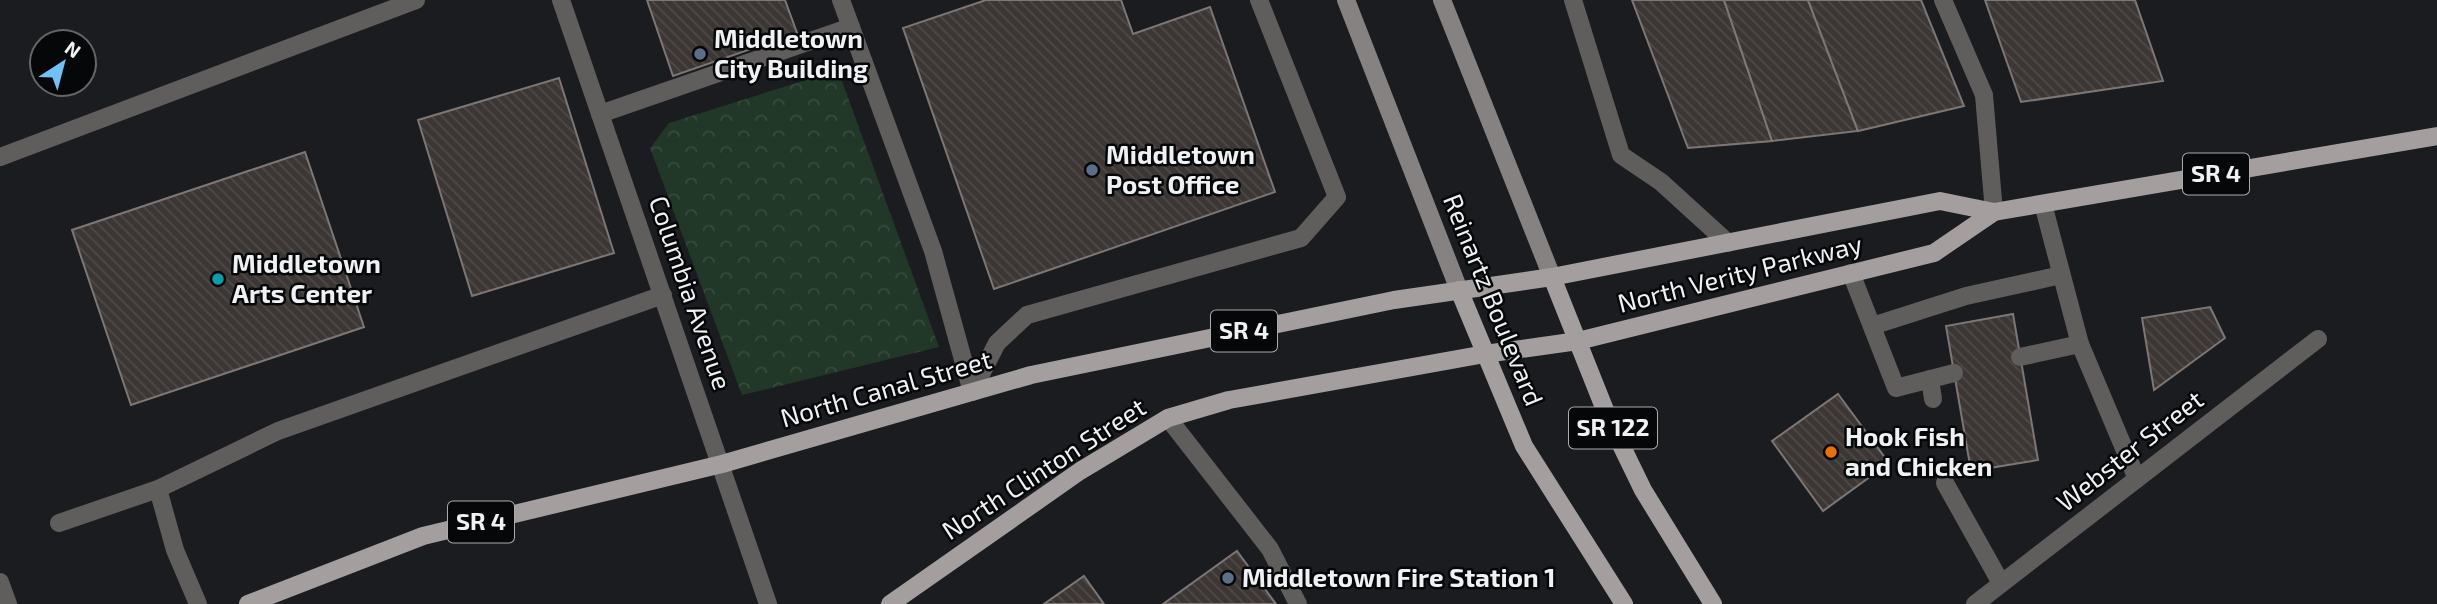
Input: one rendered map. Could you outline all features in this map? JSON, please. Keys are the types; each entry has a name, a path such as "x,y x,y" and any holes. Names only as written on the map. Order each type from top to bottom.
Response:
{"main road":[{"name":"Reinartz Boulevard","path":"1346,0 1458,290 1524,446 1623,604"},
{"name":"SR 122","path":"1442,0 1609,420 1643,490 1713,604"},
{"name":"North Verity Parkway","path":"1552,277 1940,201 1994,212 2437,136"},
{"name":"North Verity Parkway","path":"1485,354 1578,341 1934,253 1994,212"},
{"name":"North Canal Street","path":"248,604 423,536 722,464 1031,375 1394,300 1552,277"},
{"name":"North Clinton Street","path":"890,604 1080,471 1168,418 1229,400 1485,354"}],"street":[{"path":"0,157 416,0"},
{"name":"Columbia Avenue","path":"561,0 768,604"},
{"path":"841,0 933,251 972,392"},
{"path":"972,392 997,343 1027,316 1301,237 1337,197 1259,0"},
{"path":"1573,0 1621,155 1661,182 1728,243"},
{"path":"1944,0 1984,95 1994,212"},
{"path":"600,114 851,27"},
{"path":"2043,204 2080,344 2137,479"},
{"path":"1851,274 1896,388 1954,373"},
{"path":"1872,326 1966,296 2061,275"},
{"path":"59,523 158,489 278,431 663,295"},
{"name":"Webster Street","path":"1975,604 2318,339"},
{"path":"2020,357 2080,344"},
{"path":"1930,379 1933,399"},
{"path":"1168,418 1270,549 1298,604"},
{"path":"1945,483 2001,583"},
{"path":"158,489 174,550 198,604"},
{"path":"0,582 8,604"}],"green space":[{"path":"838,70 939,347 742,395 650,148 669,123"}],"building":[{"name":"Middletown City Building","path":"647,0 785,0 797,33 673,76"},
{"path":"986,0 1121,0 1133,34 1210,7 1275,192 994,289 903,28"},
{"path":"1632,0 1724,0 1772,141 1688,148"},
{"path":"1724,0 1808,0 1858,131 1772,141"},
{"path":"1808,0 1921,0 1964,106 1858,131"},
{"path":"1985,0 2135,0 2163,81 2021,102"},
{"path":"559,78 614,253 472,296 418,120"},
{"name":"Middletown Arts Center","path":"305,152 364,327 131,405 72,230"},
{"path":"2210,307 2225,338 2154,390 2142,318"},
{"path":"2013,314 2038,460 1971,471 1946,326"},
{"name":"Hook Fish and Chicken","path":"1838,394 1889,463 1823,511 1772,441"},
{"name":"Middletown Fire Station 1","path":"1237,551 1276,604 1163,604"},
{"path":"1084,576 1104,604 1044,604"}],"place":[{"name":"Middletown City Building","path":"700,54"},
{"name":"Middletown Post Office","path":"1092,170"},
{"name":"Middletown Arts Center","path":"218,279"},
{"name":"Hook Fish and Chicken","path":"1831,452"},
{"name":"Middletown Fire Station 1","path":"1228,578"}]}
